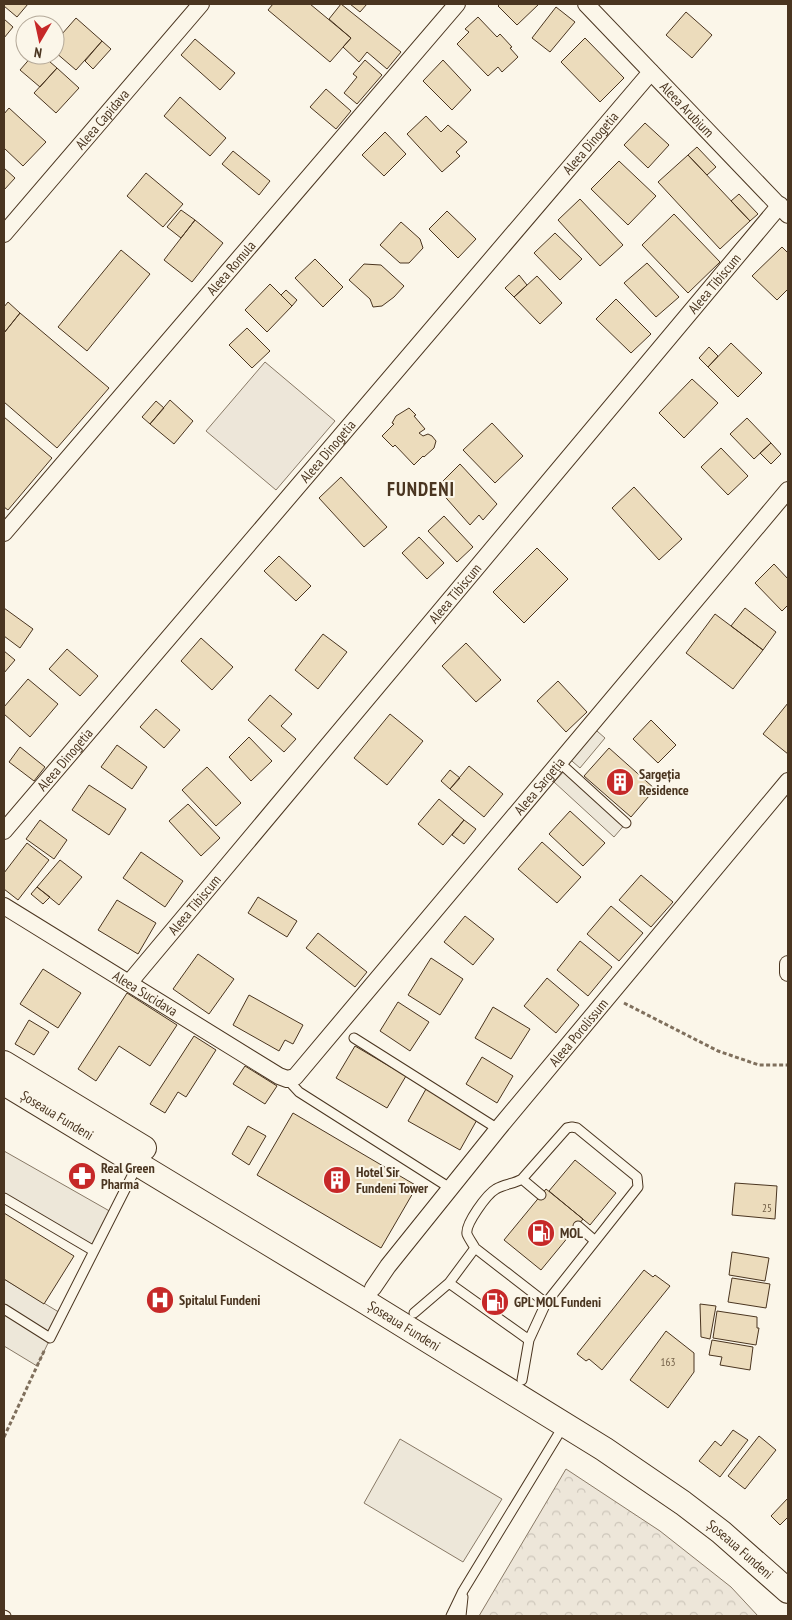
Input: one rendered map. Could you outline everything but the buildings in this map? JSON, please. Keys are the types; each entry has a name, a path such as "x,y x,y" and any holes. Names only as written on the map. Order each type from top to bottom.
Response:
{"main road":[{"name":"Șoseaua Fundeni","path":"5,1082 564,1424 639,1472 721,1532 788,1591"},
{"name":"Șoseaua Fundeni","path":"5,1082 373,1288 522,1380 641,1455 693,1491 735,1524 788,1571"}],"street":[{"name":"Aleea Capidava","path":"4,234 201,4"},
{"name":"Aleea Romula","path":"4,533 457,4"},
{"name":"Aleea Arubium","path":"586,4 784,207"},
{"name":"Aleea Dinogetia","path":"4,831 651,72"},
{"name":"Aleea Tibiscum","path":"129,983 784,207"},
{"name":"Aleea Sargeția","path":"287,1079 295,1076 788,490"},
{"name":"Aleea Porolissum","path":"373,1288 498,1129 788,781"},
{"name":"Aleea Sucidava","path":"4,906 287,1079"},
{"path":"788,964 788,973"}],"lane":[{"path":"559,762 626,823"},
{"path":"354,1038 498,1129"},
{"path":"287,1079 299,1092 450,1188"},
{"path":"522,1380 529,1340 546,1303 594,1240 638,1187 637,1177 577,1128 572,1127 567,1128 522,1179 516,1183 494,1190 470,1220 467,1233 475,1248 546,1303"},
{"path":"4,1309 50,1338 138,1164"},
{"path":"522,1179 541,1195"},
{"path":"4,1198 94,1251"},
{"path":"578,1226 594,1240"},
{"path":"414,1313 450,1283 475,1248"},
{"path":"450,1283 529,1340"},
{"path":"451,1616 463,1591 564,1424"},
{"path":"462,1616 463,1591"}],"path":[{"path":"610,996 718,1051 759,1065 788,1065"},
{"path":"4,1437 50,1338"}],"green space":[{"path":"265,362 335,421 276,490 206,431"},
{"path":"566,1469 660,1531 731,1587 758,1616 479,1616"}],"shaded area":[{"path":"590,725 605,738 580,768 565,755"},
{"path":"566,769 626,823 614,837 554,782"},
{"path":"4,1151 113,1213 94,1251 4,1198"},
{"path":"4,1279 62,1314 37,1366 4,1346"},
{"path":"400,1439 502,1499 463,1562 364,1503"}],"place":[{"name":"Sargeția Residence","path":"620,782"},
{"name":"Real Green Pharma","path":"82,1176"},
{"name":"Hotel Sir Fundeni Tower","path":"337,1180"},
{"name":"MOL","path":"541,1233"},
{"name":"Spitalul Fundeni","path":"160,1300"},
{"name":"GPL MOL Fundeni","path":"495,1302"}],"district":[{"name":"FUNDENI","path":"421,489"}]}
